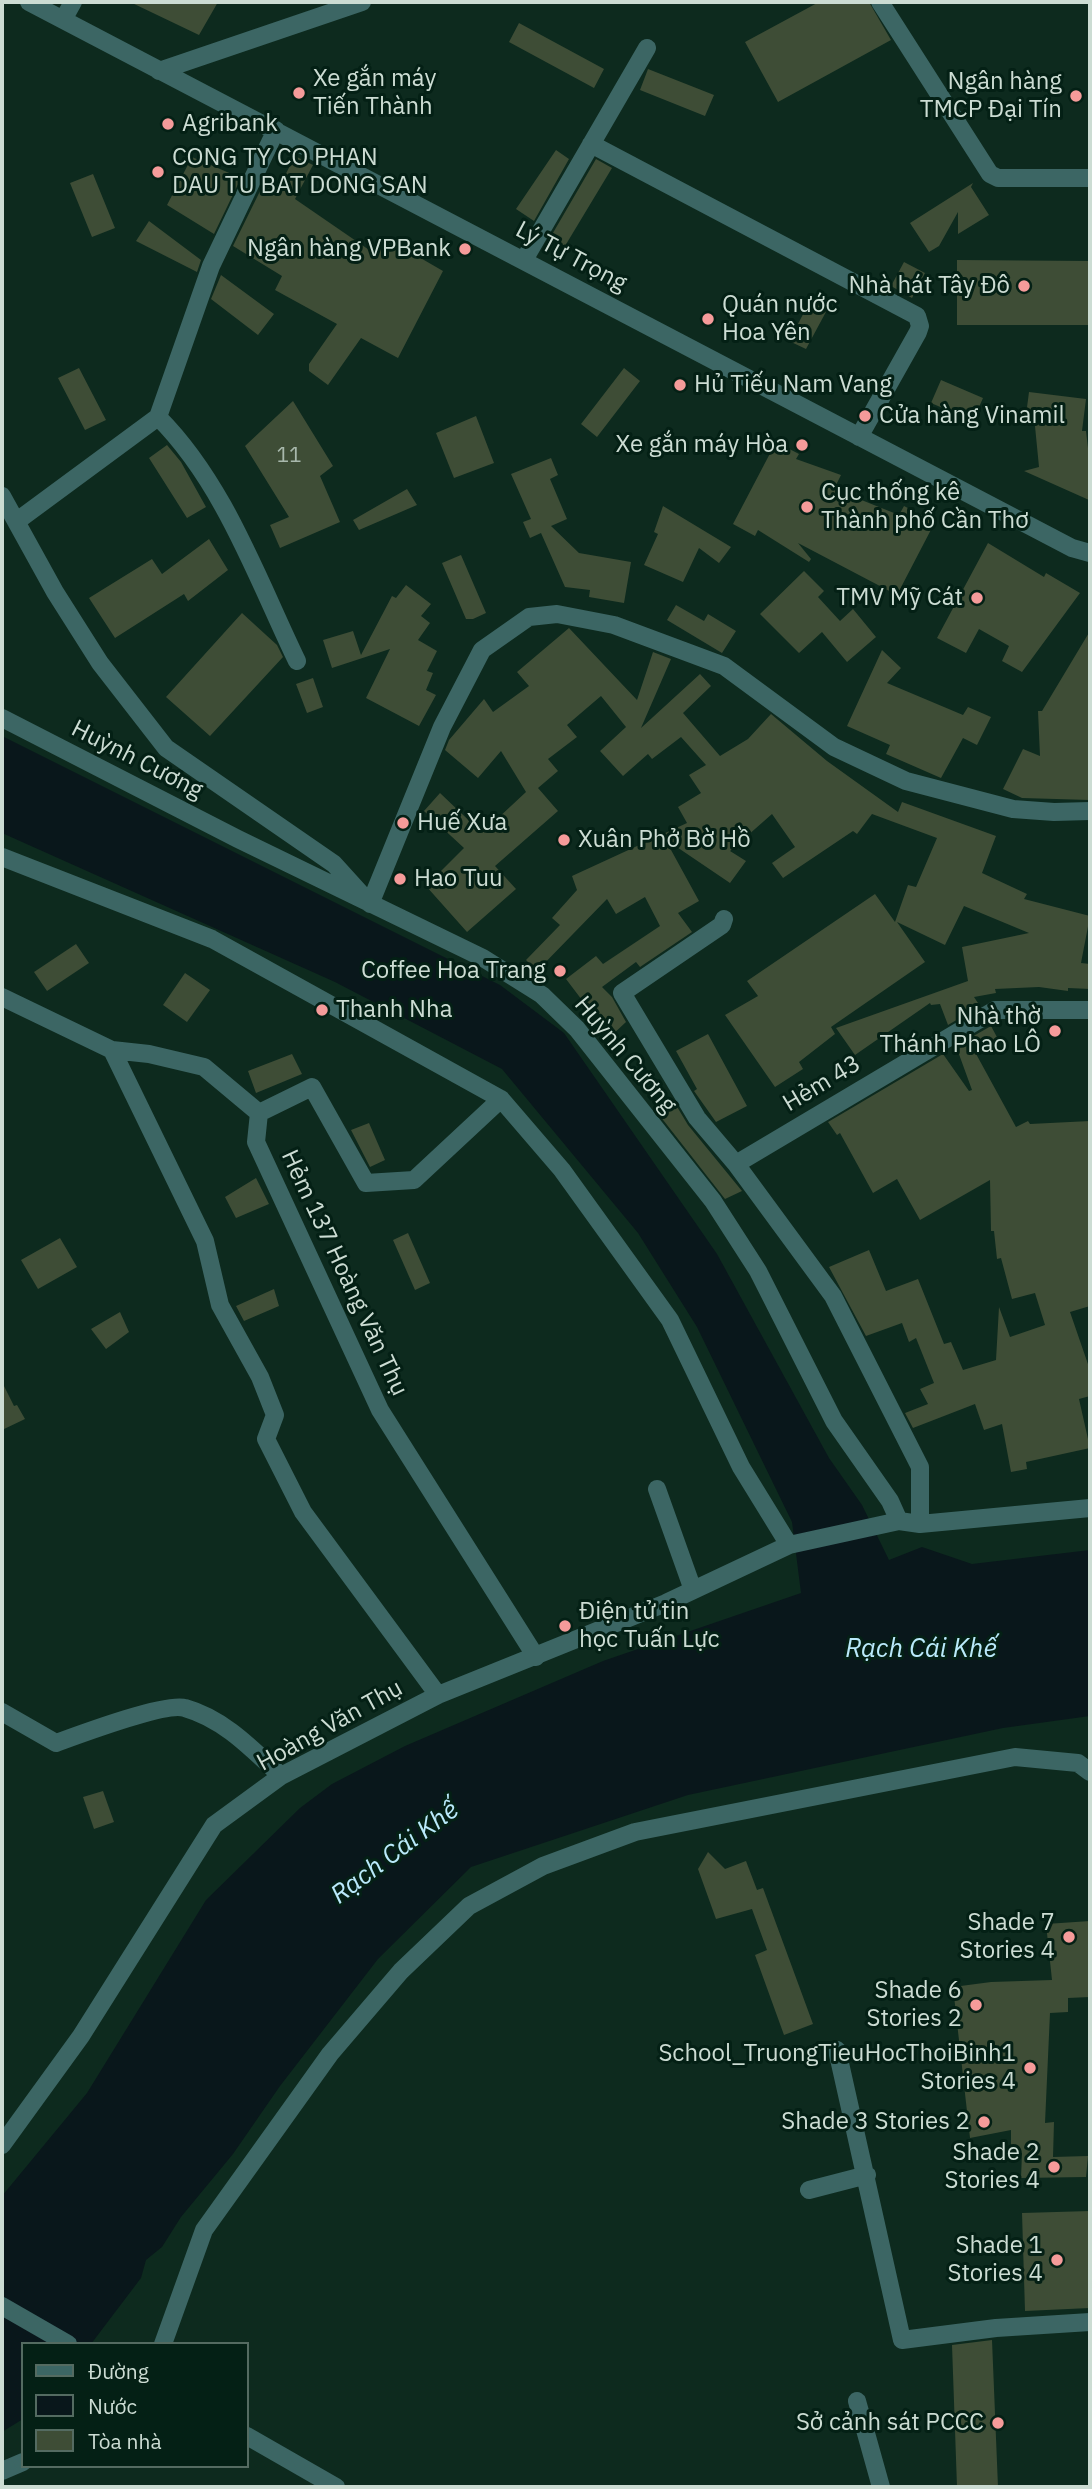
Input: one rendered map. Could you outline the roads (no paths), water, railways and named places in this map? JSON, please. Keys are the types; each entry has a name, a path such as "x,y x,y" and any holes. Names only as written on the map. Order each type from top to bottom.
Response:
{"street":[{"name":"Lý Tự Trọng","path":"29,2 1072,548 1090,553"},
{"path":"63,20 73,2"},
{"path":"159,71 362,2"},
{"path":"880,2 990,174 998,178 1090,178"},
{"path":"524,260 647,48"},
{"path":"17,520 158,417 211,266 276,130"},
{"path":"591,144 917,316 920,326 918,332 859,437"},
{"path":"158,417 187,445 207,477 297,661"},
{"path":"2,496 55,592 100,663 166,748 334,864 370,904 442,727 482,650 529,617 557,614 614,625 724,666 834,747 906,781 1013,809 1090,811"},
{"name":"Huỳnh Cương","path":"2,718 370,904 483,958 542,995 577,1029 713,1201 758,1271 834,1421 890,1501 899,1521"},
{"path":"2,857 212,939 501,1099 562,1170 670,1320 741,1467 789,1545"},
{"path":"724,919 722,925 622,993 697,1118 736,1164 833,1296 920,1467 920,1524"},
{"path":"2,996 112,1051 129,1051 204,1067 259,1113 312,1087 366,1183 414,1180 501,1099"},
{"name":"Hẻm 43","path":"736,1164 995,1010 1090,1010"},
{"path":"112,1051 205,1241 219,1305 260,1377 275,1415 266,1439 303,1512 438,1695"},
{"name":"Hẻm 137 Hoàng Văn Thụ","path":"259,1113 257,1142 380,1410 536,1657"},
{"path":"657,1489 693,1590"},
{"path":"899,1521 920,1524 1090,1508"},
{"name":"Hoàng Văn Thụ","path":"2,2146 81,2036 214,1825 281,1776 438,1695 536,1657 693,1590 789,1545 899,1521"},
{"path":"2,1712 55,1743 121,1720 182,1707 228,1728 281,1776"},
{"path":"164,2342 204,2230 330,2054 401,1971 469,1906 543,1866 635,1832 1015,1757 1078,1763 1090,1772"},
{"path":"837,2050 902,2340 996,2328 1090,2322"},
{"path":"809,2190 867,2175"},
{"path":"2,2306 65,2342"},
{"path":"857,2401 881,2487"},
{"path":"248,2437 336,2487"},
{"path":"2,2471 21,2463"}],"water":[{"name":"Rạch Cái Khế","path":"2,736 500,985 564,1033 717,1254 829,1458 862,1505 889,1560 922,1547 972,1564 1090,1550 1090,1716 1003,1728 688,1795 471,1867 378,1959 280,2086 233,2154 181,2217 162,2247 146,2260 141,2278 93,2342 21,2342 21,2420 2,2432 2,2196 87,2093 206,1900 300,1808 332,1784 405,1746 603,1661 801,1593 792,1522 697,1327 638,1233 502,1069 335,982 2,833"}],"place":[{"name":"Xe gắn máy Tiến Thành","path":"299,93"},
{"name":"Ngân hàng TMCP Đại Tín","path":"1076,96"},
{"name":"Agribank","path":"168,124"},
{"name":"CONG TY CO PHAN DAU TU BAT DONG SAN","path":"158,172"},
{"name":"Ngân hàng VPBank","path":"465,249"},
{"name":"Nhà hát Tây Đô","path":"1024,286"},
{"name":"Quán nước Hoa Yên","path":"708,319"},
{"name":"Hủ Tiếu Nam Vang","path":"680,385"},
{"name":"Cửa hàng Vinamil","path":"865,416"},
{"name":"Xe gắn máy Hòa","path":"802,445"},
{"name":"Cục thống kê Thành phố Cần Thơ","path":"807,507"},
{"name":"TMV Mỹ Cát","path":"977,598"},
{"name":"Huế Xưa","path":"403,823"},
{"name":"Xuân Phở Bờ Hồ","path":"564,840"},
{"name":"Hao Tuu","path":"400,879"},
{"name":"Coffee Hoa Trang","path":"560,971"},
{"name":"Thanh Nha","path":"322,1010"},
{"name":"Nhà thờ Thánh Phao LÔ","path":"1055,1031"},
{"name":"Điện tử tin học Tuấn Lực","path":"565,1626"},
{"name":"Shade 7 Stories 4","path":"1069,1937"},
{"name":"Shade 6 Stories 2","path":"976,2005"},
{"name":"School_TruongTieuHocThoiBinh1 Stories 4","path":"1030,2068"},
{"name":"Shade 3 Stories 2","path":"984,2122"},
{"name":"Shade 2 Stories 4","path":"1054,2167"},
{"name":"Shade 1 Stories 4","path":"1057,2260"},
{"name":"Sở cảnh sát PCCC","path":"998,2423"}]}
